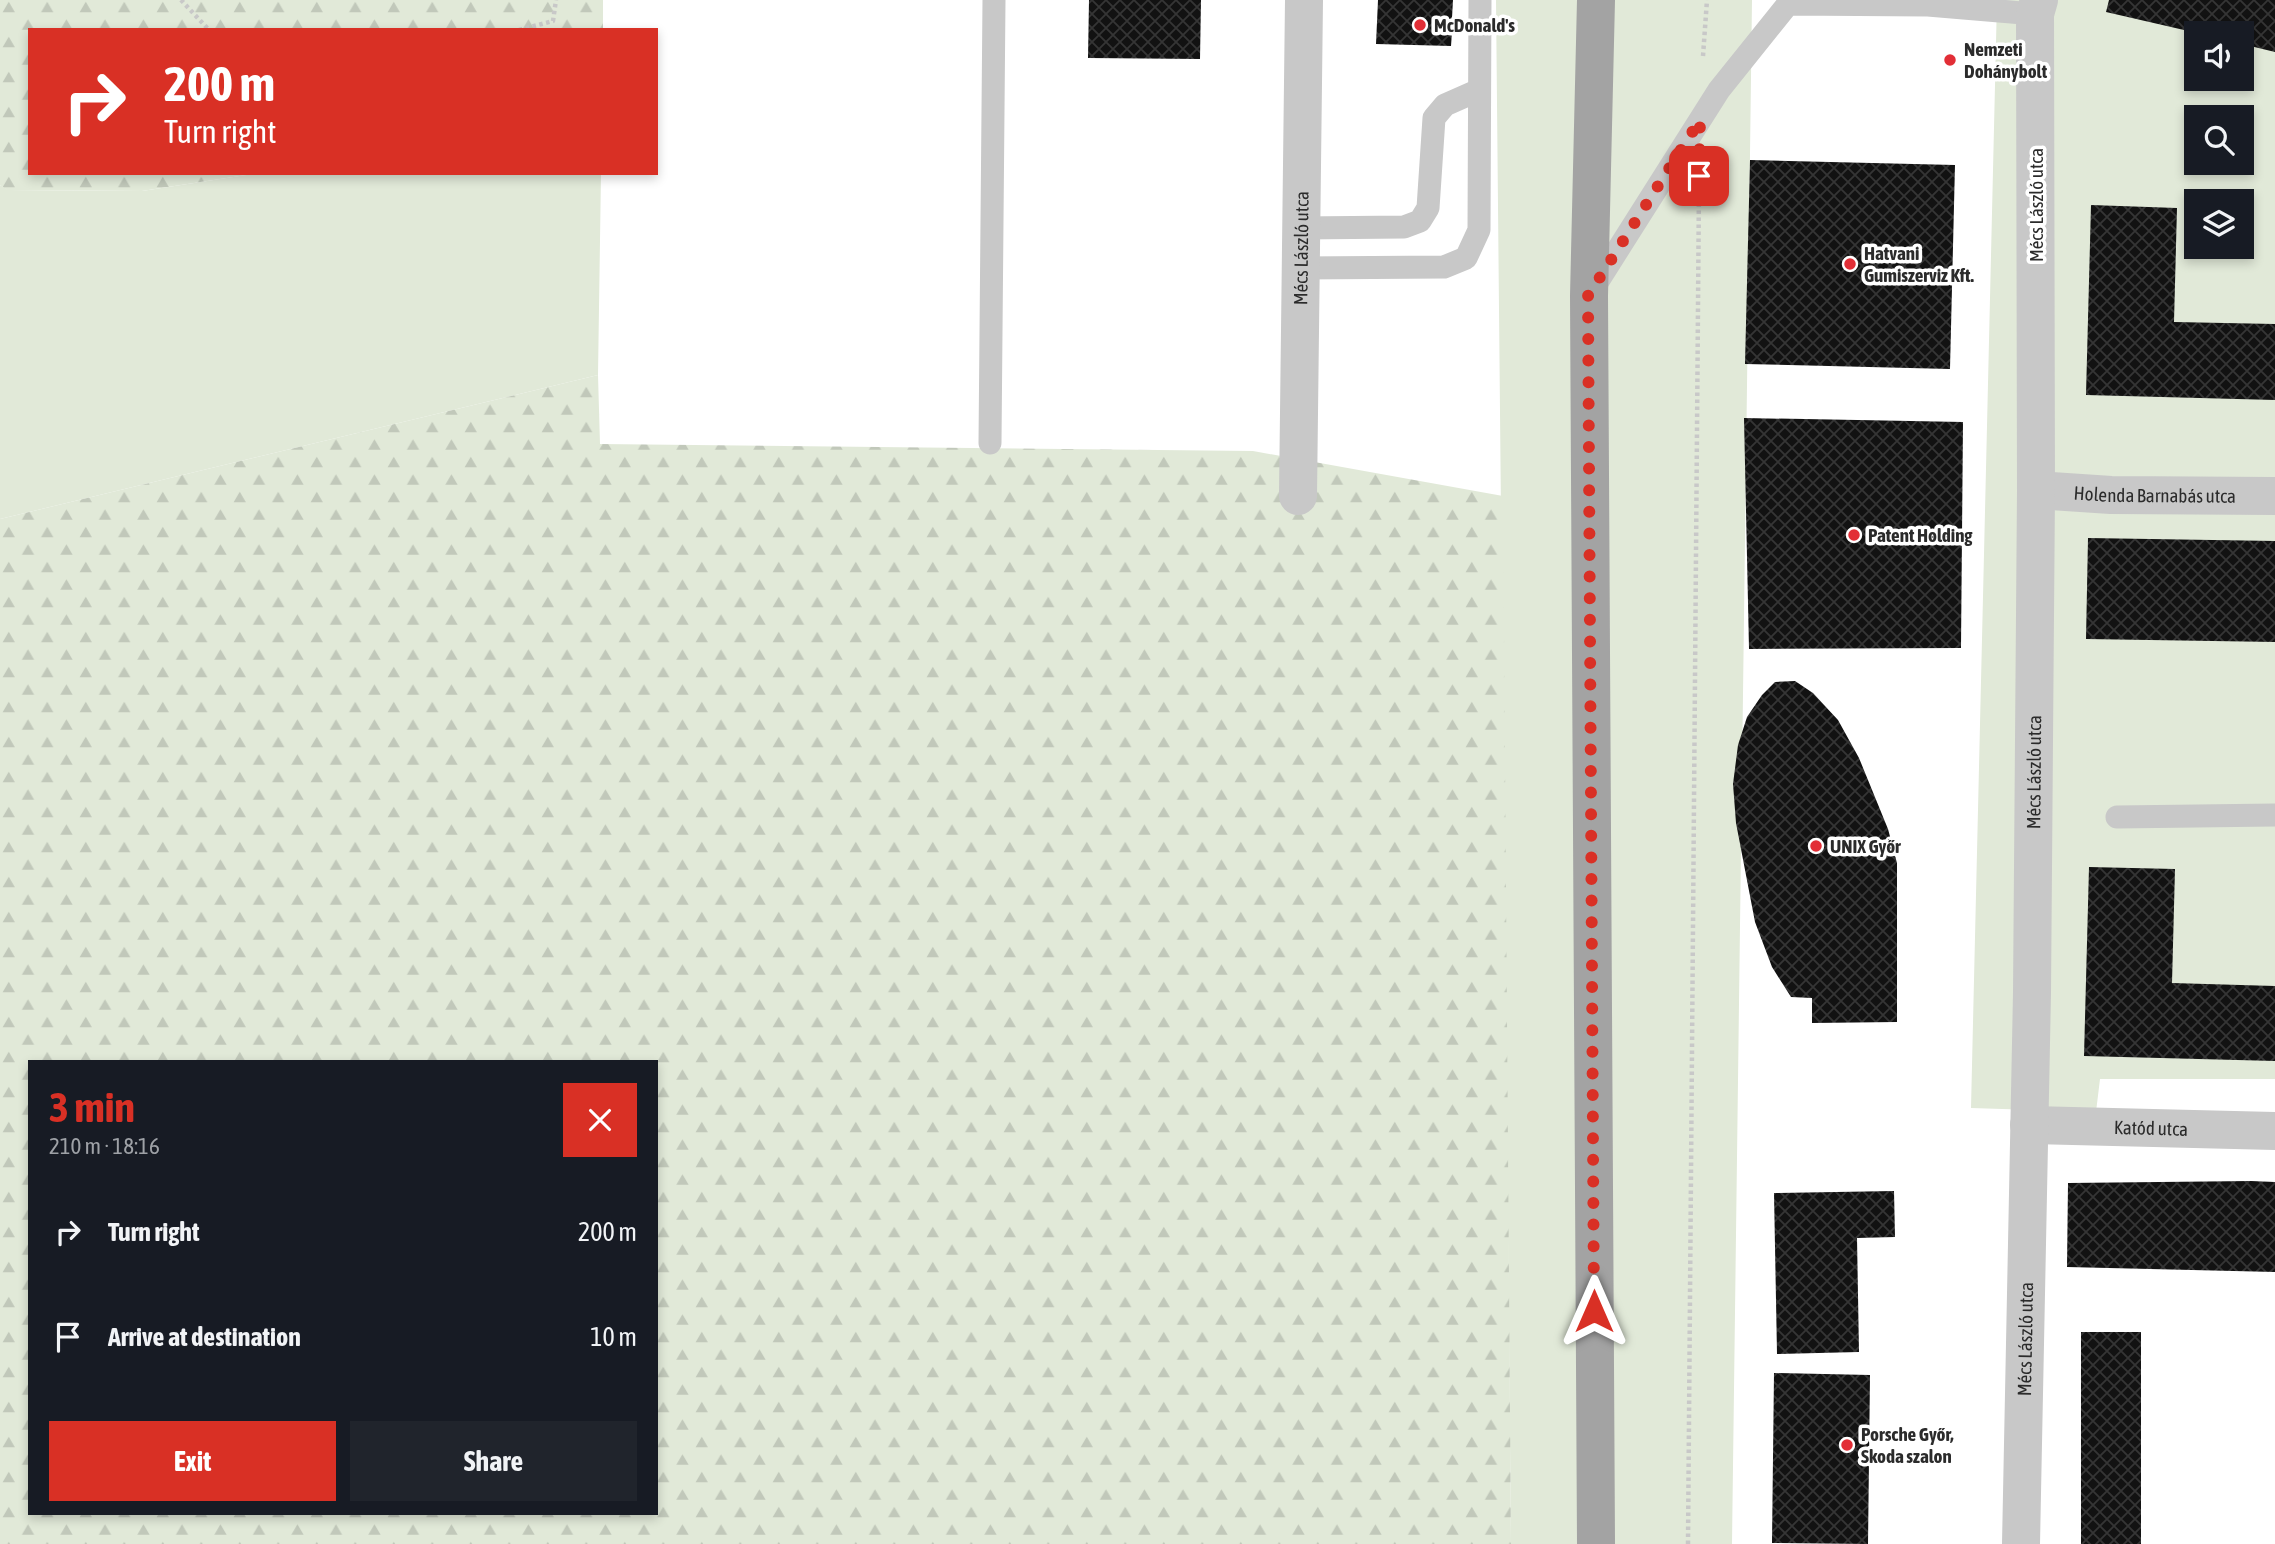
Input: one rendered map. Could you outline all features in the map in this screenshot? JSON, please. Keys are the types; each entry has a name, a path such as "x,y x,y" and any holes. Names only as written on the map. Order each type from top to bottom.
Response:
{"main road":[{"path":"1596,0 1588,296 1596,1544"}],"street":[{"name":"Mécs László utca","path":"1298,496 1304,0"},
{"name":"Mécs László utca","path":"2021,1544 2036,490 2037,7"},
{"name":"Holenda Barnabás utca","path":"2036,490 2111,495 2275,496"},
{"name":"Katód utca","path":"2029,1125 2275,1131"}],"lane":[{"path":"990,443 994,0"},
{"path":"1301,268 1444,267 1466,258 1479,230 1480,0"},
{"path":"1588,296 1719,90 1788,2 1928,2 2037,7"},
{"path":"1301,228 1404,227 1420,220 1428,208 1434,118 1446,105 1479,90"},
{"path":"2117,817 2275,816"}],"path":[{"path":"181,0 207,28"},
{"path":"527,28 553,21 556,0"},
{"path":"1703,59 1707,0"},
{"path":"1688,1544 1700,120"}],"green space":[{"path":"0,0 603,0 603,28 28,28 28,175 247,175 142,191 7,190 0,185"},
{"path":"1496,0 1752,0 1732,1544 1511,1544"},
{"path":"1997,0 2275,0 2275,1079 2100,1079 2096,1112 1971,1108"},
{"path":"247,175 601,175 598,375 0,519 0,185 8,190 142,191"},
{"path":"598,375 600,444 1253,451 1503,496 1511,1544 0,1544 0,519"}],"building":[{"path":"1089,0 1201,0 1200,59 1088,58"},
{"name":"McDonald's","path":"1378,0 1453,0 1452,18 1464,17 1464,32 1452,32 1451,46 1376,44"},
{"path":"2109,0 2275,0 2275,52 2254,47 2254,21 2184,21 2184,30 2106,12"},
{"name":"Hatvani Gumiszerviz Kft.","path":"1750,160 1955,165 1950,369 1745,364"},
{"path":"2091,205 2177,208 2174,322 2275,324 2275,400 2086,395"},
{"name":"Patent Holding","path":"1744,418 1963,422 1961,648 1749,649"},
{"path":"2088,538 2275,541 2275,642 2086,639"},
{"name":"UNIX Győr","path":"1795,681 1813,693 1838,720 1859,758 1888,829 1897,863 1897,1022 1812,1023 1812,998 1791,997 1772,967 1755,922 1736,823 1733,784 1738,745 1747,717 1762,695 1775,682"},
{"path":"2089,867 2175,869 2172,983 2275,986 2275,1061 2084,1056"},
{"path":"2275,1182 2275,1272 2067,1267 2068,1183"},
{"path":"1894,1191 1895,1237 1857,1238 1859,1352 1777,1354 1774,1193"},
{"path":"2081,1332 2141,1332 2141,1544 2081,1544"},
{"path":"1774,1373 1870,1375 1868,1544 1772,1543"}],"place":[{"name":"McDonald's","path":"1420,25"},
{"name":"Nemzeti Dohánybolt","path":"1950,60"},
{"name":"Hatvani Gumiszerviz Kft.","path":"1850,264"},
{"name":"Patent Holding","path":"1854,535"},
{"name":"UNIX Győr","path":"1816,846"},
{"name":"Porsche Győr, Skoda szalon","path":"1847,1445"}],"route":[{"path":"1594,1311 1588,296 1700,120 1699,176"}]}
